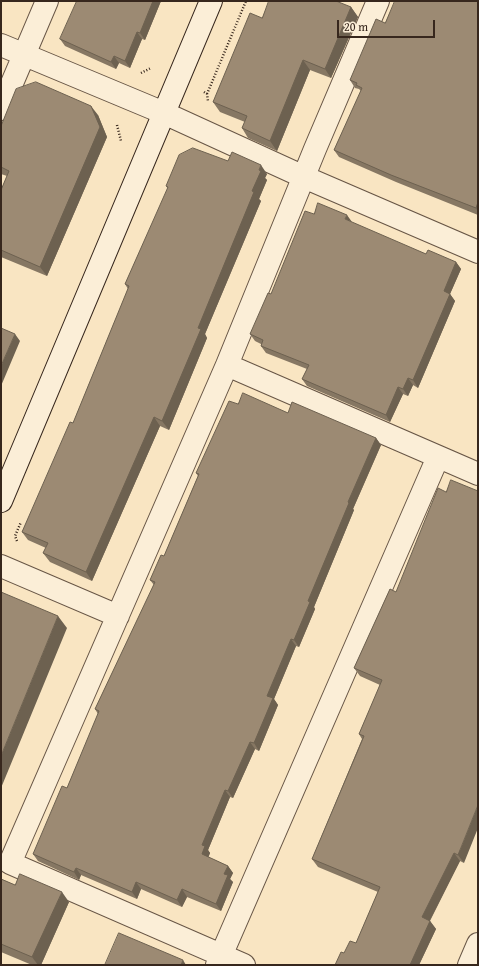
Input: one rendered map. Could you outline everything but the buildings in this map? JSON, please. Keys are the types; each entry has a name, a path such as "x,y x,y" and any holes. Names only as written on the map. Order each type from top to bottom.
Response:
{"street":[{"path":"1,109 47,1"},
{"path":"1,501 211,1"},
{"path":"244,965 220,960 10,863 227,365 378,1"},
{"path":"1,45 164,113 304,177 478,252"},
{"path":"227,365 478,474"},
{"path":"220,960 438,457"},
{"path":"1,566 118,616"},
{"path":"469,965 478,944"}],"path":[{"path":"207,94 246,1"},
{"path":"121,143 117,123 135,75 150,68 153,62"}]}
